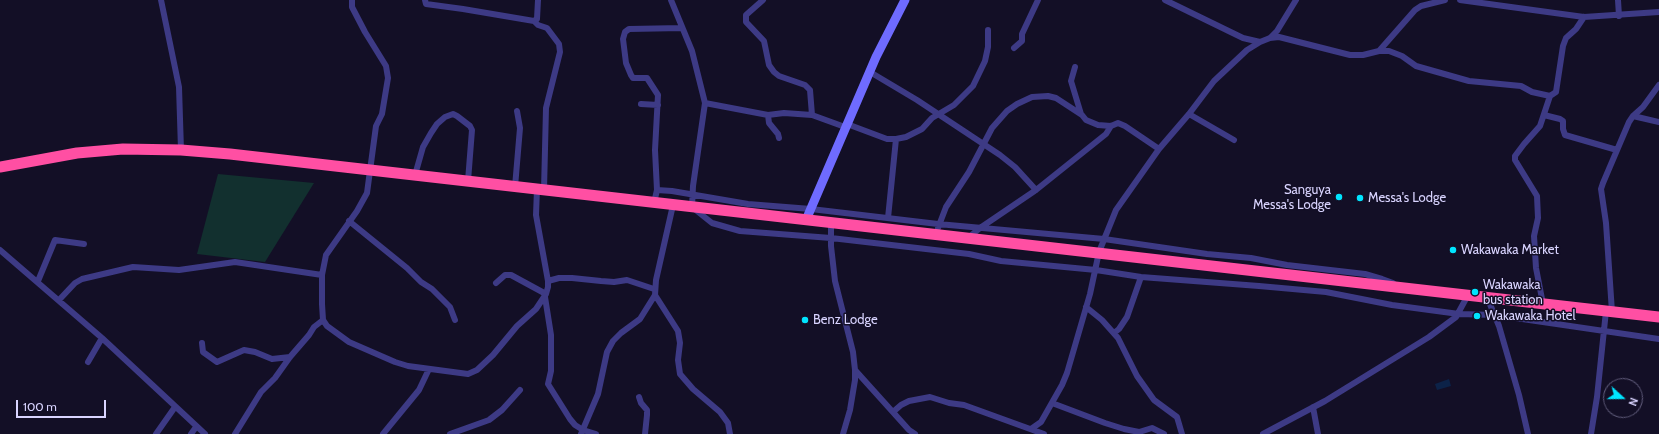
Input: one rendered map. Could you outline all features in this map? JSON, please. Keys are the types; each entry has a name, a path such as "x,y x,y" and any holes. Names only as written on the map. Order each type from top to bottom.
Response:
{"highway":[{"path":"0,167 77,153 141,148 272,158 831,223 937,230 968,238 1659,317"}],"street":[{"path":"161,0 178,87 181,150"},
{"path":"352,0 352,7 373,46 384,62 388,71 388,78 382,114 376,126 367,193 350,222 326,255 322,276 323,320 335,334 348,342 395,362 408,366 472,373 488,360 516,326 536,309 545,296 548,287 536,214 541,189 546,108 560,52 559,44 547,28 538,25 534,21 426,4 425,0"},
{"path":"534,21 537,19 538,0"},
{"path":"671,0 692,51 705,103 692,207 712,223 740,231 831,238 969,254 1001,261 1096,270 1141,277 1326,292 1392,305 1459,314 1495,315 1659,339"},
{"path":"763,0 746,15 746,22 764,41 769,65 774,72 778,76 805,85 810,90 812,115"},
{"path":"806,220 846,125 905,0"},
{"path":"1014,48 1022,42 1022,34 1038,0"},
{"path":"1165,0 1243,38 1260,42"},
{"path":"1270,38 1277,31 1296,0"},
{"path":"1379,51 1415,10 1428,3 1445,0"},
{"path":"1460,0 1584,17 1619,16 1659,12"},
{"path":"1511,7 1513,0"},
{"path":"1618,0 1619,16"},
{"path":"1543,304 1535,262 1534,236 1538,213 1537,196 1515,156 1540,126 1550,96 1556,92 1563,46 1566,38 1576,29 1584,17"},
{"path":"654,202 657,190 655,150 658,95 647,78 634,78 626,63 623,39 625,32 629,29 646,27 682,28"},
{"path":"705,103 768,115 784,113 812,115 888,139 896,139 914,134 922,129 938,113 954,105 973,86 985,61 988,47 988,30"},
{"path":"1031,429 1040,422 1062,385 1072,359 1096,270 1099,252 1116,210 1159,149 1190,114 1221,75 1247,50 1270,38 1279,38 1350,55 1363,55 1379,51 1389,52 1402,56 1416,66 1468,81 1521,86 1532,92 1550,96"},
{"path":"1075,67 1072,81 1082,115"},
{"path":"870,72 938,113 983,143 1014,167 1036,190"},
{"path":"1591,434 1597,397 1604,330 1609,312 1606,223 1601,189 1606,173 1633,116 1643,107 1659,85"},
{"path":"937,230 946,207 969,172 992,128 1007,111 1017,104 1032,97 1052,97 1082,115 1086,120 1098,125 1111,126 1118,123 1159,149"},
{"path":"641,104 658,105"},
{"path":"515,187 520,128 516,112"},
{"path":"415,175 423,147 431,133 437,124 453,114 470,126 472,130 468,181"},
{"path":"1190,114 1234,140"},
{"path":"768,115 769,123 778,134 779,138"},
{"path":"1544,115 1563,121 1565,135 1617,150"},
{"path":"1633,116 1659,122"},
{"path":"968,238 980,228 1036,190 1106,134 1111,126"},
{"path":"888,218 896,139"},
{"path":"657,190 748,204 811,209 888,218 937,230 980,228 1104,239 1207,254 1251,258 1286,265 1364,274 1382,279 1403,288"},
{"path":"582,432 598,394 607,352 610,346 621,333 640,319 655,292 673,205"},
{"path":"350,222 407,268 421,282 432,289 450,307 455,320"},
{"path":"831,223 834,281 853,352 855,370 850,410 842,434"},
{"path":"38,281 55,240 84,244"},
{"path":"0,250 38,281 102,338 204,434"},
{"path":"59,300 75,283 82,279 133,266 179,270 235,262 322,276"},
{"path":"496,283 505,275 511,275 545,296 552,340 551,371 548,384 570,419 582,432 596,434"},
{"path":"1114,333 1119,329 1127,317 1141,277"},
{"path":"548,281 559,278 614,282 627,280 655,292 678,331 680,343 678,360 680,374 693,389 720,412 728,423 730,434"},
{"path":"1263,434 1313,407 1429,337 1452,321 1459,314 1468,295"},
{"path":"1487,297 1495,315 1519,395 1528,434"},
{"path":"1086,307 1114,333 1121,343 1134,370 1150,395 1154,400 1177,417 1182,434"},
{"path":"235,434 257,398 275,378 314,327 323,320"},
{"path":"88,362 102,338"},
{"path":"202,343 203,352 217,362 244,350 255,352 272,359 290,357"},
{"path":"383,434 419,390 429,369"},
{"path":"855,370 909,430 915,434"},
{"path":"450,434 489,420 502,410 520,390"},
{"path":"893,412 901,405 909,401 930,396 949,403 964,405 1044,434"},
{"path":"639,397 641,403 647,410 647,428 645,434"},
{"path":"1052,404 1124,429 1139,432 1152,428 1164,434"},
{"path":"156,434 175,407"},
{"path":"1313,407 1318,434"},
{"path":"191,434 196,427"}],"green space":[{"path":"218,174 314,183 265,262 197,254"}],"water":[{"path":"1449,379 1451,386 1437,390 1435,384"}],"place":[{"name":"Sanguya Messa's Lodge","path":"1339,197"},
{"name":"Messa's Lodge","path":"1360,198"},
{"name":"Wakawaka Market","path":"1453,250"},
{"name":"Wakawaka bus station","path":"1475,292"},
{"name":"Wakawaka Hotel","path":"1477,316"},
{"name":"Benz Lodge","path":"805,320"}]}
